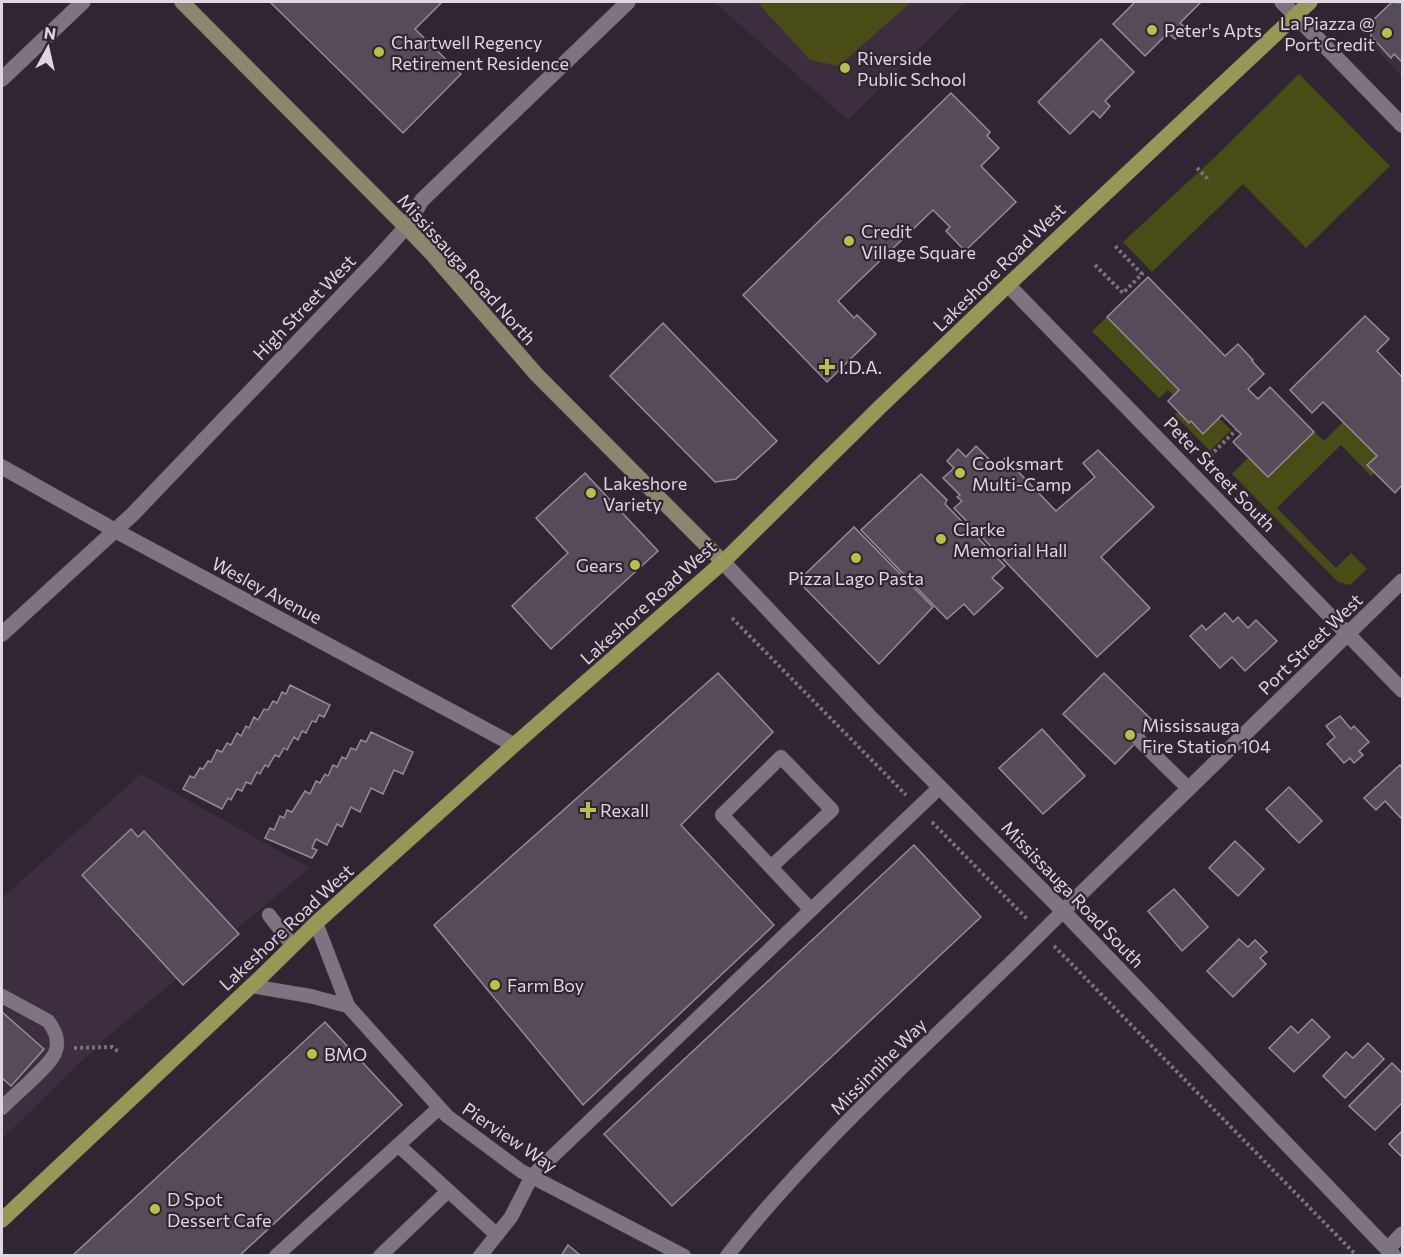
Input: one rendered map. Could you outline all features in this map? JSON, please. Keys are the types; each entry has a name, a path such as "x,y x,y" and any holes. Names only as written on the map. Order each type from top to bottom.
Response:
{"main road":[{"name":"Mississauga Road North","path":"182,2 406,227 536,374 723,562"},
{"name":"Lakeshore Road West","path":"2,1220 316,923 723,562 881,406 1310,2"}],"street":[{"path":"2,79 83,2"},
{"name":"High Street West","path":"2,634 116,531 374,263 406,227 422,200 628,2"},
{"path":"1282,2 1402,125"},
{"name":"Peter Street South","path":"1008,285 1402,690"},
{"name":"Wesley Avenue","path":"2,466 116,531 514,745"},
{"name":"Mississauga Road South","path":"723,562 872,719 1063,910 1391,1252"},
{"name":"Port Street West","path":"1063,910 1402,581"},
{"path":"1391,1252 1402,1234"}],"lane":[{"path":"1139,740 1189,789"},
{"path":"771,867 832,810 780,758 722,815 811,910"},
{"path":"480,1256 511,1217 532,1176 940,787"},
{"name":"Missinnihe Way","path":"727,1256 784,1186 1063,910"},
{"path":"269,915 292,945"},
{"name":"Pierview Way","path":"316,923 348,1006 447,1116 532,1176 684,1256"},
{"path":"251,986 310,996 348,1006"},
{"path":"2,996 48,1021 56,1036 56,1049 50,1060 2,1108"},
{"path":"276,1256 439,1108"},
{"path":"398,1145 497,1235"},
{"path":"380,1256 448,1191"}],"path":[{"path":"1197,168 1210,181"},
{"path":"1115,246 1142,274 1123,293"},
{"path":"1095,265 1127,297"},
{"path":"1210,456 1237,429"},
{"path":"56,1049 112,1047 119,1052"}],"shaded area":[{"name":"Riverside Public School","path":"714,2 966,2 848,120"},
{"name":"La Piazza @ Port Credit","path":"1390,2 1402,2 1402,77 1369,42 1370,21"},
{"path":"141,774 310,868 106,1038 2,1139 2,898"}],"green space":[{"path":"757,2 911,2 839,66 810,60"},
{"path":"1299,74 1390,166 1306,248 1243,184 1152,272 1123,242 1216,156"},
{"path":"1107,317 1179,390 1173,395 1168,390 1159,398 1092,331"},
{"path":"1178,412 1203,433 1219,418 1231,430 1210,451 1175,415"},
{"path":"1343,422 1377,456 1367,465 1375,473 1371,476 1341,445 1277,508 1336,568 1351,553 1367,569 1350,585 1338,582 1232,474 1248,458 1268,477 1314,432 1324,441"}],"building":[{"name":"Chartwell Regency Retirement Residence","path":"270,2 442,2 415,29 461,74 403,133"},
{"name":"Peter's Apts","path":"1135,2 1201,2 1180,23 1186,28 1175,39 1168,33 1145,56 1113,24"},
{"name":"La Piazza @ Port Credit","path":"1392,2 1402,3 1402,62 1394,54 1391,58 1371,36 1371,22"},
{"path":"1101,39 1134,72 1105,101 1110,106 1100,118 1093,111 1070,134 1038,102"},
{"name":"Credit Village Square","path":"951,93 990,132 987,136 999,148 981,166 1016,202 965,251 946,231 950,227 933,210 838,301 854,318 857,315 876,334 827,382 743,295"},
{"path":"1148,277 1225,356 1238,344 1253,360 1264,374 1248,389 1258,399 1270,387 1314,432 1268,477 1233,442 1241,434 1222,415 1203,434 1191,421 1189,423 1168,401 1179,390 1107,317"},
{"path":"1365,316 1389,339 1377,351 1402,377 1402,485 1395,493 1367,465 1377,456 1323,402 1312,413 1290,390"},
{"path":"663,323 777,441 736,479 715,482 610,376"},
{"path":"976,446 996,466 1005,458 1056,511 1095,477 1083,463 1098,450 1154,507 1101,557 1150,608 1097,657 954,508 962,501 957,497 960,495 943,478 954,468 947,461 958,449 966,457"},
{"path":"585,473 658,551 551,649 512,606 568,553 536,518"},
{"path":"921,474 947,500 945,504 1005,566 992,578 1003,588 974,615 964,604 947,619 861,530"},
{"path":"854,527 933,607 879,664 798,581"},
{"path":"1225,613 1233,622 1238,617 1248,628 1256,620 1277,641 1245,671 1232,657 1220,668 1190,636 1202,625 1206,630"},
{"path":"718,673 773,732 681,825 774,925 583,1105 434,925"},
{"path":"1104,673 1155,723 1115,764 1063,714"},
{"path":"290,685 330,705 324,717 319,715 316,722 312,721 306,733 302,731 298,740 294,737 287,750 284,748 279,757 275,755 268,767 265,765 260,774 257,772 251,784 246,782 242,791 237,789 222,809 183,789 190,776 194,778 200,768 203,769 208,761 211,762 217,750 222,752 227,743 231,745 237,733 241,736 246,726 249,728 254,717 258,720 264,709 268,710 273,701 277,703 282,692 286,694"},
{"path":"1340,716 1351,729 1354,726 1369,742 1359,751 1363,755 1354,763 1350,758 1344,763 1327,744 1335,737 1326,726"},
{"path":"1042,729 1085,776 1043,814 999,768"},
{"path":"371,732 413,752 403,774 394,770 383,794 371,788 360,812 351,807 342,827 337,824 327,845 316,839 312,848 317,850 312,858 265,838 270,828 274,830 280,816 284,818 287,810 292,812 305,791 310,794 316,781 320,783 325,774 328,776 333,765 337,767 342,757 346,759 351,748 356,750 361,740 366,742"},
{"path":"1400,765 1402,768 1402,819 1385,801 1376,810 1364,798"},
{"path":"1289,787 1322,821 1299,843 1266,809"},
{"path":"131,829 138,837 144,831 239,934 183,985 82,875"},
{"path":"1235,841 1264,869 1238,896 1209,868"},
{"path":"914,845 981,917 672,1206 604,1134"},
{"path":"1174,889 1208,927 1182,951 1148,911"},
{"path":"1239,939 1248,947 1255,940 1267,952 1260,958 1266,964 1233,997 1207,971"},
{"path":"2,1012 44,1049 11,1086 2,1078"},
{"path":"1312,1019 1330,1037 1294,1072 1269,1048 1291,1026 1298,1033"},
{"path":"325,1022 402,1105 239,1256 72,1256"},
{"path":"1368,1043 1384,1059 1345,1098 1323,1076 1346,1052 1353,1058"},
{"path":"1392,1063 1402,1073 1402,1103 1375,1130 1349,1106"},
{"path":"1402,1131 1402,1157 1389,1144"},
{"path":"568,1245 581,1256 561,1256"}],"place":[{"name":"Peter's Apts","path":"1152,30"},
{"name":"La Piazza @ Port Credit","path":"1387,33"},
{"name":"Chartwell Regency Retirement Residence","path":"379,52"},
{"name":"Riverside Public School","path":"845,68"},
{"name":"Credit Village Square","path":"849,241"},
{"name":"I.D.A.","path":"827,367"},
{"name":"Cooksmart Multi-Camp","path":"960,473"},
{"name":"Lakeshore Variety","path":"591,493"},
{"name":"Clarke Memorial Hall","path":"941,539"},
{"name":"Pizza Lago Pasta","path":"856,558"},
{"name":"Gears","path":"635,565"},
{"name":"Mississauga Fire Station 104","path":"1130,735"},
{"name":"Rexall","path":"588,810"},
{"name":"Farm Boy","path":"495,985"},
{"name":"BMO","path":"312,1054"},
{"name":"D Spot Dessert Cafe","path":"155,1209"}]}
